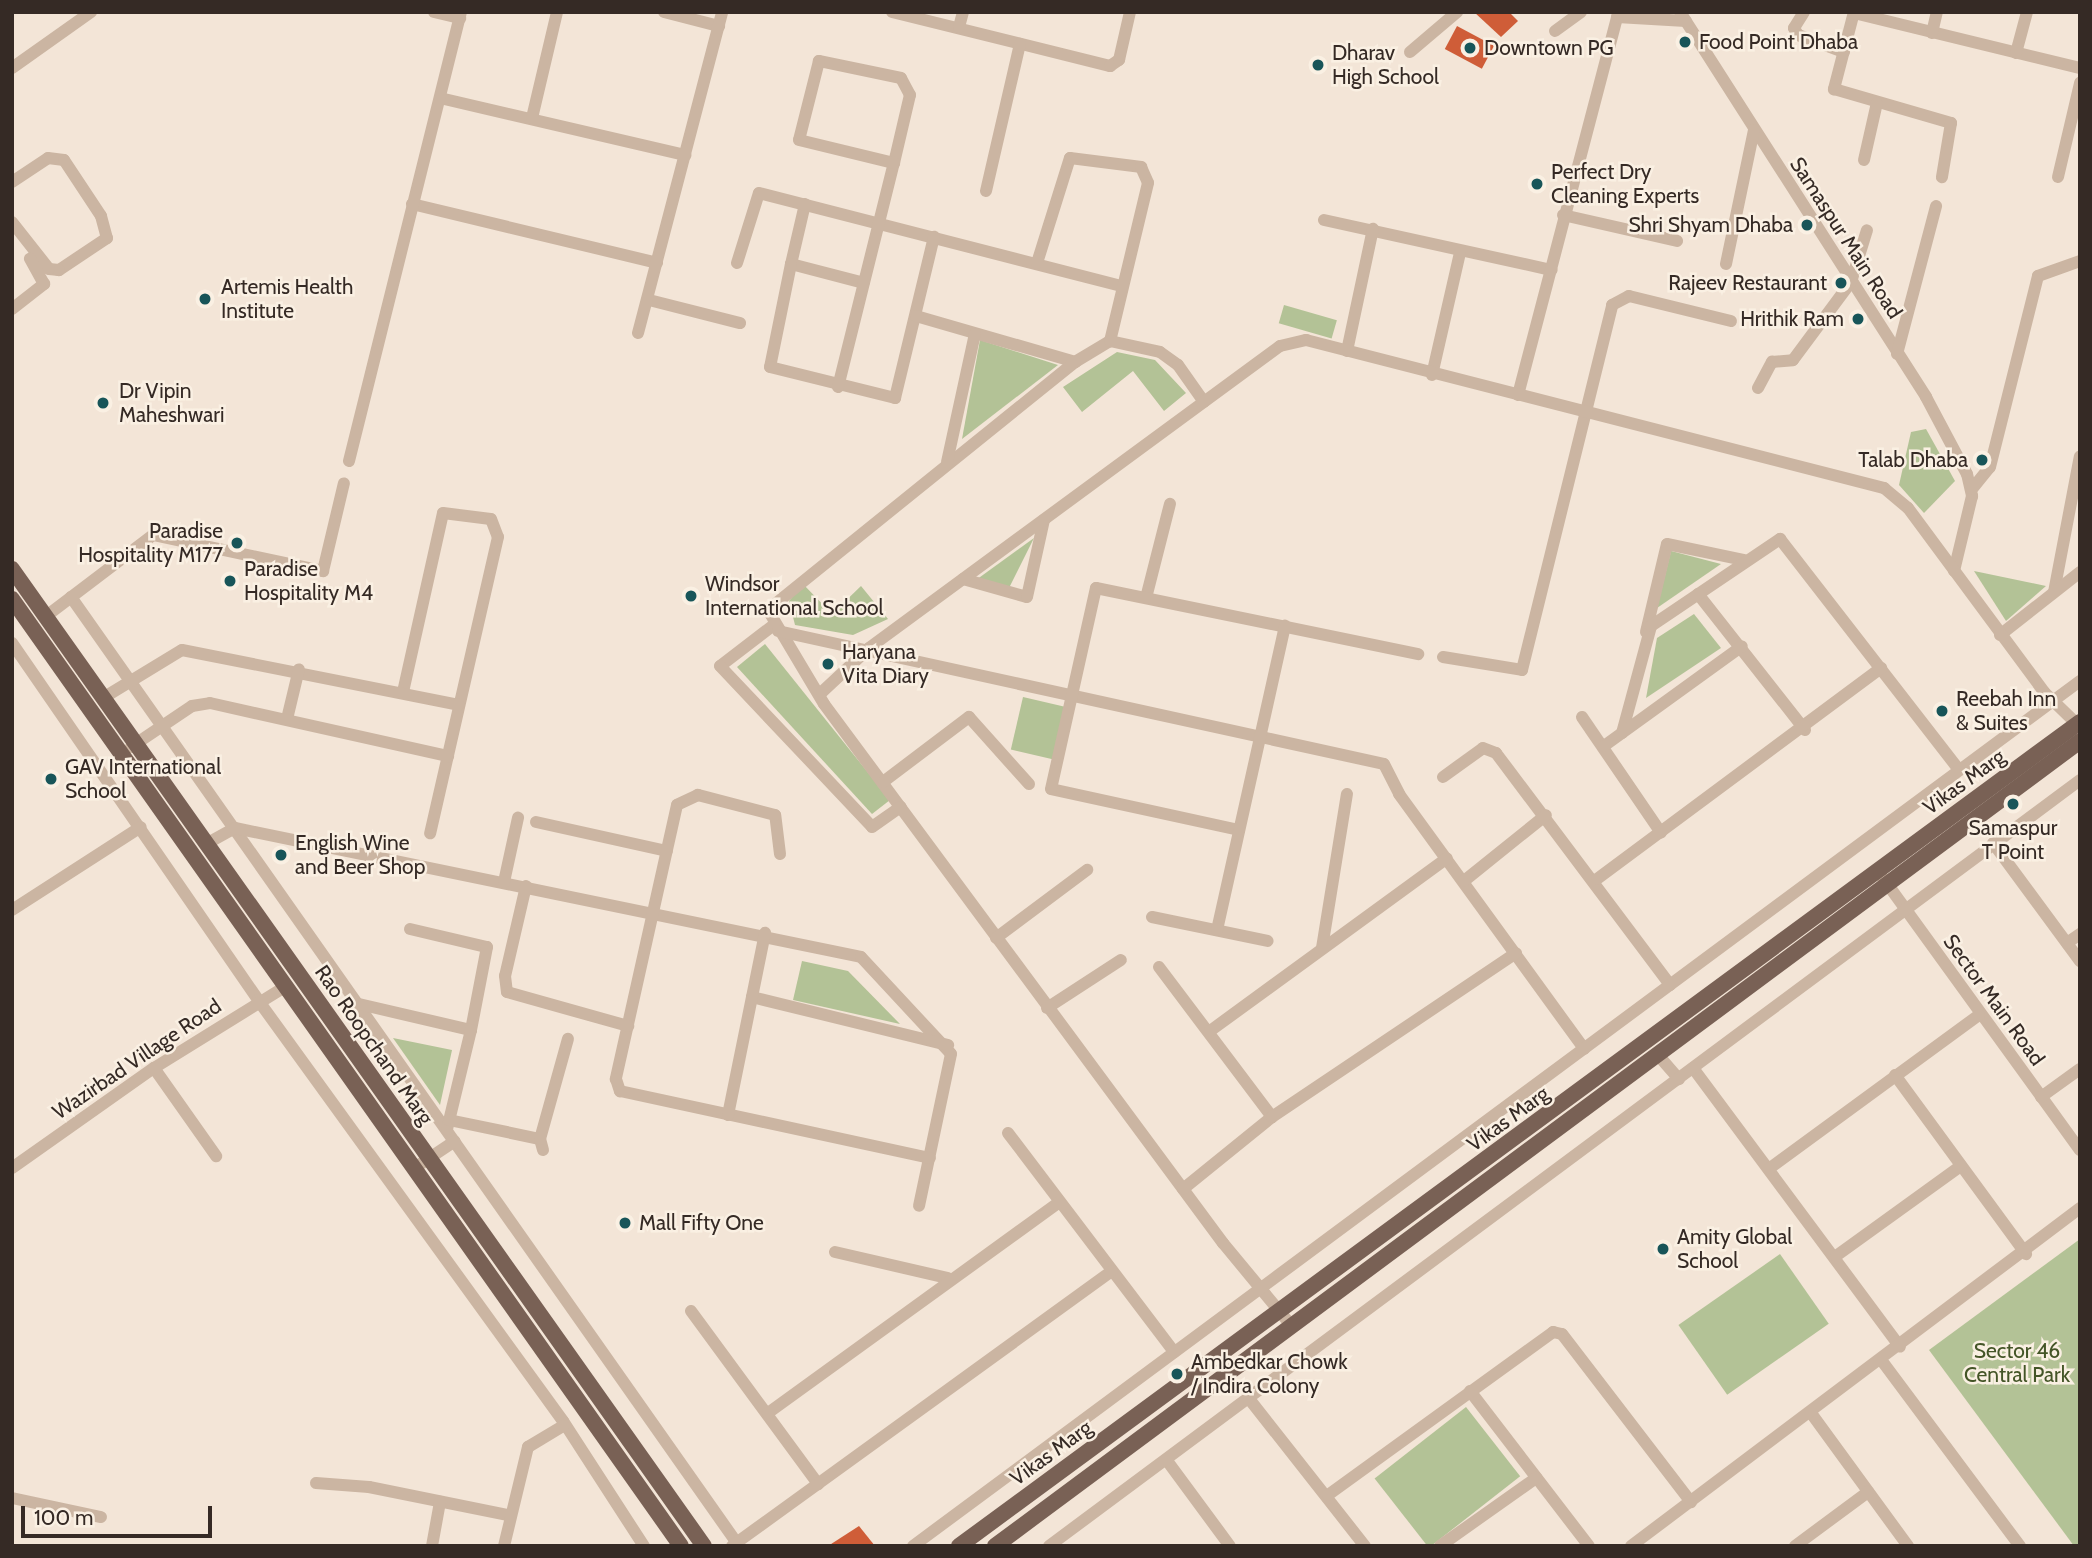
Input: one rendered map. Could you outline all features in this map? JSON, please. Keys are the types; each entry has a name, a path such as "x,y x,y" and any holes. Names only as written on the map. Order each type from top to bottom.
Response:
{"main road":[{"name":"Rao Roopchand Marg","path":"12,569 103,698 128,748 286,986 576,1404 681,1546"},
{"name":"Rao Roopchand Marg","path":"12,599 206,844 704,1546"},
{"name":"Vikas Marg","path":"959,1546 1658,1055 2079,724"},
{"name":"Vikas Marg","path":"995,1546 1286,1318 1883,877 2080,741"}],"street":[{"path":"12,68 92,12"},
{"path":"349,461 411,204 461,15 434,12"},
{"path":"532,118 557,12"},
{"path":"664,12 719,26"},
{"path":"638,333 649,300 722,12"},
{"path":"892,12 1110,66 1119,60 1130,12"},
{"path":"959,27 963,12"},
{"path":"1410,52 1457,12"},
{"path":"1555,31 1581,12"},
{"path":"1804,12 1794,28 1798,35 1843,52"},
{"path":"1932,33 1937,12"},
{"path":"2017,53 2027,12"},
{"path":"1942,177 1951,123 1834,89 1854,13 2080,68"},
{"path":"1518,395 1552,270 1563,215 1617,18 1683,17"},
{"name":"Samaspur Main Road","path":"1683,17 1897,354 1972,489"},
{"path":"986,191 1020,44"},
{"path":"838,387 894,163 909,85 901,78 819,61 799,140 894,163"},
{"path":"2058,177 2080,82"},
{"path":"440,98 685,155"},
{"path":"1864,160 1877,103"},
{"path":"1726,264 1754,130"},
{"path":"12,182 48,158 64,160 101,216 107,238 59,270 49,269 12,222"},
{"path":"1037,262 1070,158 1141,167 1148,183 1120,286 1110,341"},
{"path":"737,263 759,193 1037,262 1120,286"},
{"path":"411,204 657,263"},
{"path":"805,204 770,367 838,387 895,398 934,237"},
{"path":"1897,354 1936,206"},
{"path":"1563,215 1676,241"},
{"path":"1324,219 1373,229 1460,253 1552,270"},
{"path":"1346,352 1373,229"},
{"path":"1758,388 1772,362 1793,360 1852,282 1867,230"},
{"path":"12,233 44,284 12,309"},
{"path":"1432,375 1460,253"},
{"path":"1954,570 1972,489 1990,467 2038,275 2080,261"},
{"path":"791,264 864,283"},
{"path":"1443,657 1522,670 1584,410 1619,297 1731,321"},
{"path":"649,300 740,323"},
{"path":"916,316 1075,362"},
{"path":"947,462 975,334"},
{"path":"1204,402 1170,357 1110,341 1075,362 947,462 768,610 776,628 822,692 824,705 1183,1189 1261,1292 1286,1318"},
{"path":"822,692 869,648 1204,402 1293,341 1584,410 1884,488 1954,570 2000,635 2053,701 2079,724"},
{"path":"2054,592 2080,456"},
{"path":"46,617 153,535 323,571 344,483"},
{"path":"1147,594 1170,504"},
{"path":"403,692 443,513 491,519 498,537 430,833"},
{"path":"963,579 1027,597 1044,520"},
{"path":"1646,633 1773,538 1787,542 1959,770"},
{"path":"1622,733 1667,544 1744,560"},
{"path":"2000,635 2080,572"},
{"path":"1240,830 1051,789 1092,592 1100,584 1418,654"},
{"path":"1698,594 1742,646 1805,730"},
{"path":"71,597 160,726 448,1125 455,1141 628,1380 736,1545 1112,1271"},
{"path":"1217,930 1285,625"},
{"path":"901,807 872,827 720,666 776,628 1260,739 1384,764 1447,858 1584,1049"},
{"path":"12,643 258,1000 563,1424 643,1546"},
{"path":"1604,747 1742,646"},
{"path":"103,698 182,650 299,669 459,705"},
{"path":"1597,879 1805,730 1881,668"},
{"path":"287,719 299,669"},
{"path":"913,1546 1174,1352 1261,1292 2080,681"},
{"path":"128,748 160,726 210,703 448,756"},
{"path":"883,782 970,717 1029,784"},
{"path":"1582,717 1661,833"},
{"path":"1443,776 1490,747 1597,879 1670,985"},
{"path":"1049,1546 1168,1462 2080,780"},
{"path":"1322,948 1347,794"},
{"path":"780,854 775,815 698,795 677,805 616,1079 620,1091 930,1158"},
{"path":"1464,881 1546,815"},
{"path":"505,882 519,818"},
{"path":"536,822 667,851"},
{"path":"12,911 141,827"},
{"path":"206,844 235,828 765,933 861,957 948,1045 951,1065 919,1206"},
{"path":"1993,843 2080,961"},
{"path":"1210,1031 1447,858"},
{"path":"996,938 1087,870"},
{"name":"Sector Main Road","path":"1883,877 1979,1015 2080,1150"},
{"path":"526,886 505,976 507,992 628,1026"},
{"path":"1152,917 1268,941"},
{"path":"410,929 487,947 471,1030 448,1125"},
{"path":"728,1115 765,933"},
{"path":"2067,943 2080,933"},
{"path":"1183,1189 1272,1117 1516,953"},
{"path":"1047,1008 1121,960"},
{"path":"1159,967 1210,1031 1272,1117"},
{"name":"Wazirbad Village Road","path":"12,1168 154,1068 258,1000 286,986"},
{"path":"752,997 948,1045"},
{"path":"359,1004 471,1030"},
{"path":"1770,1168 1979,1015"},
{"path":"448,1125 541,1144 568,1040"},
{"path":"1658,1055 1679,1079"},
{"path":"154,1068 216,1156"},
{"path":"1693,1068 1836,1256 1900,1347"},
{"path":"2041,1097 2080,1069"},
{"path":"1895,1075 2026,1254"},
{"path":"1008,1133 1174,1352"},
{"path":"413,1169 455,1141"},
{"path":"1836,1256 1961,1166"},
{"path":"768,1413 948,1278 1060,1202"},
{"path":"1631,1546 2026,1254 2080,1208"},
{"path":"835,1252 948,1278"},
{"path":"691,1311 818,1484"},
{"path":"1328,1495 1544,1334 1562,1334 1691,1502"},
{"path":"1882,1361 2020,1546"},
{"path":"1470,1391 1588,1546"},
{"path":"1250,1400 1328,1495 1365,1546"},
{"path":"504,1546 508,1514 528,1447 563,1424 576,1404"},
{"path":"1811,1413 1908,1546"},
{"path":"1168,1462 1230,1546"},
{"path":"1440,1546 1536,1478"},
{"path":"316,1483 508,1514"},
{"path":"1798,1545 1868,1492"},
{"path":"12,1498 101,1517"},
{"path":"432,1546 440,1502"}],"green space":[{"path":"1284,305 1337,320 1332,338 1279,323"},
{"path":"980,340 1058,365 962,439"},
{"path":"1117,352 1155,360 1186,393 1164,411 1133,371 1082,412 1063,387"},
{"path":"1926,429 1955,481 1924,513 1899,485 1911,432"},
{"path":"1034,538 1009,588 976,580"},
{"path":"1671,551 1721,564 1657,608"},
{"path":"1974,571 2046,586 2006,621"},
{"path":"803,584 832,614 861,586 888,619 853,635 795,625 789,601"},
{"path":"1694,614 1721,648 1646,698 1657,638"},
{"path":"765,644 890,800 872,814 737,667"},
{"path":"1023,697 1066,707 1054,760 1011,750"},
{"path":"802,961 848,971 900,1024 793,1000"},
{"path":"393,1038 452,1050 440,1105"},
{"name":"Sector 46 Central Park","path":"2080,1239 2080,1546 2074,1546 1929,1350"},
{"path":"1780,1254 1829,1324 1727,1395 1678,1325"},
{"path":"1466,1407 1520,1476 1431,1546 1427,1546 1375,1478"}],"building":[{"path":"1474,12 1509,12 1518,21 1501,37"},
{"name":"Downtown PG","path":"1457,26 1494,46 1482,69 1445,49"},
{"path":"859,1526 875,1546 828,1546"}],"place":[{"name":"Food Point Dhaba","path":"1685,42"},
{"name":"Downtown PG","path":"1470,48"},
{"name":"Dharav High School","path":"1318,65"},
{"name":"Perfect Dry Cleaning Experts","path":"1537,184"},
{"name":"Shri Shyam Dhaba","path":"1807,225"},
{"name":"Rajeev Restaurant","path":"1841,283"},
{"name":"Artemis Health Institute","path":"205,299"},
{"name":"Hrithik Ram","path":"1858,319"},
{"name":"Dr Vipin Maheshwari","path":"103,403"},
{"name":"Talab Dhaba","path":"1982,460"},
{"name":"Paradise Hospitality M177","path":"237,543"},
{"name":"Paradise Hospitality M4","path":"230,581"},
{"name":"Windsor International School","path":"691,596"},
{"name":"Haryana Vita Diary","path":"828,664"},
{"name":"Reebah Inn & Suites","path":"1942,711"},
{"name":"GAV International School","path":"51,779"},
{"name":"Samaspur T Point","path":"2013,804"},
{"name":"English Wine and Beer Shop","path":"281,855"},
{"name":"Mall Fifty One","path":"625,1223"},
{"name":"Amity Global School","path":"1663,1249"},
{"name":"Ambedkar Chowk / Indira Colony","path":"1177,1374"}]}
